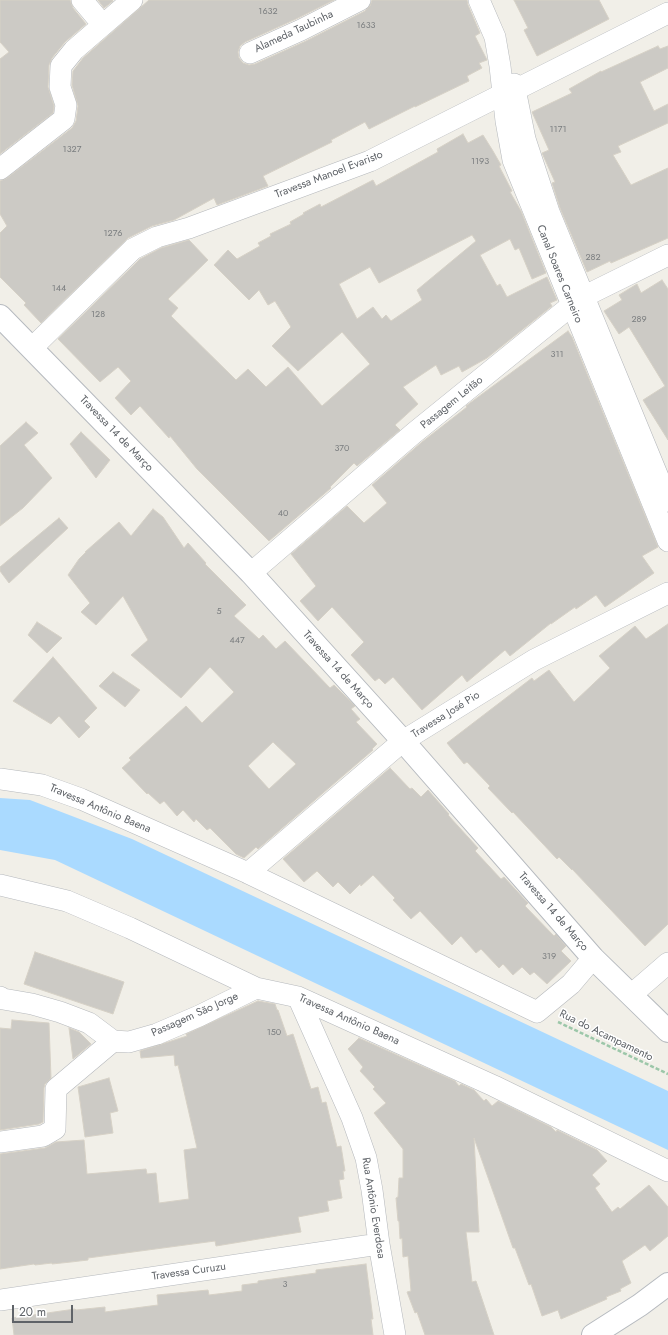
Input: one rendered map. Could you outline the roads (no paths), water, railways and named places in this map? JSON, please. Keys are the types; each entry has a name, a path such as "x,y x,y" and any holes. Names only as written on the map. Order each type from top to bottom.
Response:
{"street":[{"path":"82,0 103,25"},
{"path":"0,169 64,119 66,105 60,87 61,66 74,50 132,0"},
{"name":"Alameda Taubinha","path":"250,53 301,30 360,0"},
{"name":"Canal Soares Carneiro","path":"479,0 495,37 500,66 578,301 668,540"},
{"name":"Canal Soares Carneiro","path":"491,0 500,26 509,92"},
{"name":"Travessa Manoel Evaristo","path":"32,348 133,249 156,237 189,228 370,161 668,12"},
{"name":"Passagem Leitão","path":"251,573 414,433 578,301 668,255"},
{"name":"Canal Soares Carneiro","path":"578,301 668,501"},
{"name":"Travessa 14 de Março","path":"0,316 251,573 403,741 594,958 668,1031"},
{"name":"Travessa José Pio","path":"248,873 403,741 534,660 668,593"},
{"name":"Travessa Antônio Baena","path":"0,779 42,785 81,799 248,873 537,1012 571,984 594,958"},
{"name":"Travessa Antônio Baena","path":"0,885 67,902 137,931 256,988 298,996 494,1086 668,1171"},
{"path":"632,995 668,963"},
{"name":"Passagem São Jorge","path":"113,1041 129,1042 157,1034 199,1016 256,988"},
{"name":"Rua Antônio Everdosa","path":"298,996 352,1118 366,1158 379,1244 396,1335"},
{"path":"0,997 3,999 32,1004 89,1023 113,1041 56,1089 55,1129 43,1136 0,1142"},
{"name":"Travessa Curuzu","path":"0,1300 379,1244"},
{"path":"593,1335 640,1305 668,1284"}],"water":[{"path":"0,798 30,800 132,839 668,1091 668,1150 55,860 0,850"}]}
